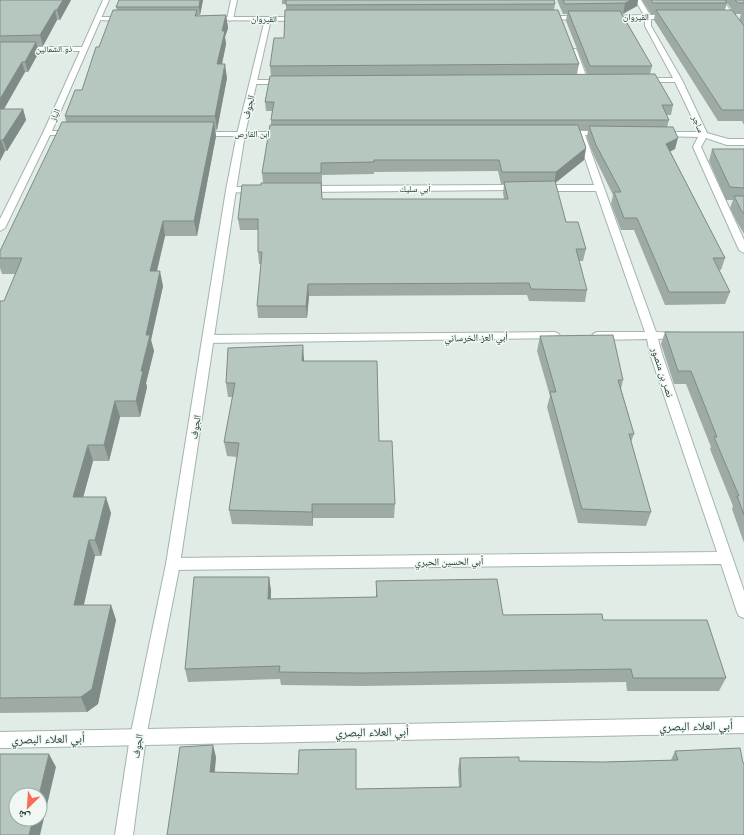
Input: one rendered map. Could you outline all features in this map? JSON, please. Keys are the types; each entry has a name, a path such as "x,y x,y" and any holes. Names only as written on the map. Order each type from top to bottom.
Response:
{"street":[{"name":"الباز","path":"0,228 47,133 106,0"},
{"path":"230,19 234,0"},
{"name":"ساجر","path":"638,0 648,17 648,26 678,80 704,135 697,147 725,204 744,250"},
{"path":"720,0 735,17 744,35"},
{"name":"القيروان","path":"604,18 678,17"},
{"path":"724,17 735,17"},
{"path":"536,18 589,18"},
{"path":"97,19 136,19"},
{"name":"القيروان","path":"206,19 308,19"},
{"name":"الجوف","path":"124,835 138,737 173,564 209,339 230,190 241,134 255,82 268,19"},
{"path":"570,46 584,81"},
{"name":"ذو الشمالين","path":"0,49 84,48"},
{"path":"639,80 678,80"},
{"path":"255,82 294,82"},
{"path":"47,133 78,133"},
{"path":"556,133 611,133"},
{"name":"نصر بن منصور","path":"580,133 652,335 656,354 744,612"},
{"name":"ابن القارص","path":"195,134 296,134"},
{"path":"650,134 704,135 727,142 744,142"},
{"name":"أبي سليك","path":"293,189 600,188"},
{"path":"230,190 270,190"},
{"path":"588,336 690,335"},
{"name":"أبي العز الخرساني","path":"209,339 565,336"},
{"name":"أبي الحسين الحبري","path":"173,564 725,558"},
{"name":"أبي العلاء البصري","path":"0,740 744,725"}],"building":[{"path":"0,0 63,0 40,35 0,36"},
{"path":"119,0 200,0 199,7 116,7"},
{"path":"286,0 554,0 555,4 286,5"},
{"path":"563,0 631,0 625,3 565,4"},
{"path":"651,0 725,0 727,3 653,3"},
{"path":"735,0 744,0 744,3 738,3"},
{"path":"113,10 197,10 195,16 226,15 222,31 225,31 217,64 225,64 215,116 65,116 75,90 82,90 96,47 99,47"},
{"path":"285,10 558,10 579,64 270,66 274,38 284,38"},
{"path":"656,10 732,10 744,26 744,110 722,110"},
{"path":"568,11 620,11 652,66 590,66"},
{"path":"0,42 36,42 25,62 22,62 0,99"},
{"path":"655,74 673,105 662,105 669,120 271,120 274,102 265,102 270,76"},
{"path":"0,109 23,109 3,140 0,142"},
{"path":"62,122 214,122 194,221 163,221 150,271 160,271 146,335 150,335 141,371 143,371 136,401 115,401 104,445 88,445 73,497 106,497 95,540 89,540 74,605 111,605 92,689 81,697 0,698 0,301 4,301 22,258 0,258 0,251"},
{"path":"270,125 578,125 586,148 556,172 502,172 499,160 374,160 374,162 321,163 321,173 262,173"},
{"path":"589,126 673,127 678,138 666,144 725,258 713,258 730,292 669,292 637,218 624,218 614,192 621,192 596,145"},
{"path":"712,149 744,149 744,188 730,187"},
{"path":"555,181 566,222 578,222 586,249 576,249 587,290 531,289 529,283 308,284 306,306 257,306 262,252 258,252 258,219 238,219 242,185 261,185 261,183 321,183 322,199 508,199 504,182"},
{"path":"734,196 744,196 744,214 741,210"},
{"path":"665,332 744,332 744,515 737,496 739,496 714,437 717,437 691,371 678,371"},
{"path":"613,335 623,380 618,380 634,434 629,434 651,512 582,509 550,392 556,392 540,336"},
{"path":"303,345 302,361 377,361 379,441 392,441 395,504 312,504 312,512 229,510 239,443 224,442 235,383 226,383 228,348"},
{"path":"194,577 269,577 268,599 377,597 376,581 497,579 503,615 602,614 603,620 707,620 726,678 633,678 631,669 362,673 279,672 280,666 185,669"},
{"path":"213,745 210,772 298,774 299,750 356,749 356,789 461,787 460,758 519,757 519,761 603,762 678,760 675,751 740,748 744,763 744,835 167,835 180,747"},
{"path":"0,754 49,754 41,787 8,787 8,827 31,827 29,835 0,835"}]}
